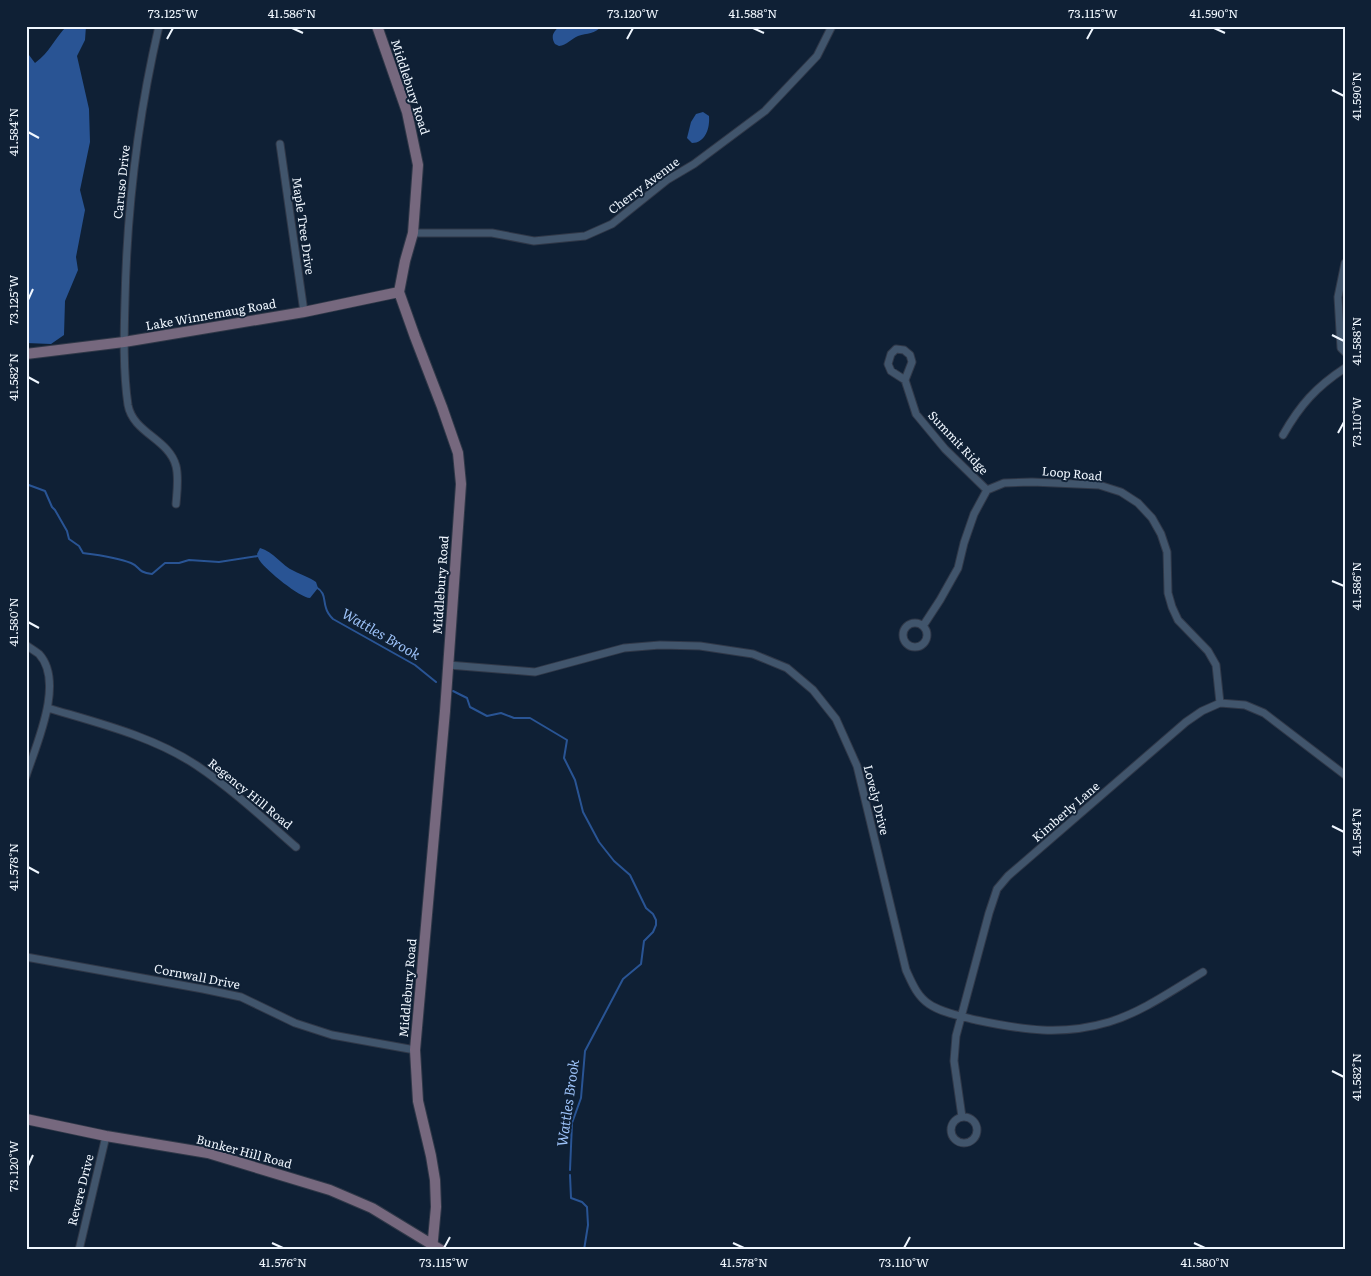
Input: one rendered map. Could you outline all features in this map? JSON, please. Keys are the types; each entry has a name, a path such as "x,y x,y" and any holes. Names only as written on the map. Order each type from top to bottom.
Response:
{"street":[{"name":"Caruso Drive","path":"159,26 143,102 134,168 126,271 124,342 130,413 139,425 167,448 173,458 178,480 176,504"},
{"name":"Middlebury Road","path":"377,26 407,112 415,142 418,165 414,233 404,262 399,292 458,453 461,484 448,665 415,1050 418,1101 435,1180 436,1248"},
{"name":"Cherry Avenue","path":"414,233 492,233 534,241 585,236 612,224 668,180 694,164 765,112 817,56 832,26"},
{"name":"Maple Tree Drive","path":"280,144 304,312"},
{"path":"1345,263 1338,297 1340,348 1345,352"},
{"name":"Lake Winnemaug Road","path":"26,354 124,342 304,312 399,292"},
{"path":"1283,435 1296,412 1327,380 1345,368"},
{"name":"Summit Ridge","path":"905,380 916,414 945,449 987,490"},
{"name":"Loop Road","path":"987,490 1004,483 1032,482 1099,485 1121,492 1138,503 1152,518 1162,534 1166,552 1168,592 1178,620 1208,651 1216,665 1220,703"},
{"path":"923,626 936,608 958,568 964,542 974,514 987,490"},
{"path":"26,645 40,655 47,669 50,684 48,708 26,776"},
{"name":"Lovely Drive","path":"448,665 535,672 624,648 660,645 700,646 753,654 786,668 813,690 836,719 857,766 906,970 915,991 929,1004 962,1016 1018,1029 1052,1031 1084,1029 1111,1022 1138,1010 1204,972"},
{"path":"1220,703 1244,705 1264,714 1345,775"},
{"name":"Kimberly Lane","path":"962,1117 954,1062 956,1036 997,889 1008,876 1186,722 1202,711 1220,703"},
{"name":"Regency Hill Road","path":"48,708 123,731 166,748 196,765 230,790 296,847"},
{"name":"Cornwall Drive","path":"26,957 203,988 241,997 295,1023 332,1035 415,1050"},
{"name":"Bunker Hill Road","path":"26,1119 106,1136 208,1153 330,1190 372,1208 436,1248"},
{"name":"Revere Drive","path":"78,1250 106,1136"}],"water":[{"path":"67,26 86,26 85,40 77,56 89,109 90,142 80,190 85,210 76,257 78,270 65,301 64,335 51,344 26,343 26,51 35,63"},
{"path":"560,26 602,26 594,32 578,36 559,46 555,44 553,36"},
{"path":"703,112 709,116 708,129 701,140 692,143 687,138 691,122 696,114"},
{"path":"260,548 269,552 290,569 316,582 318,588 310,598 291,589 263,565 257,554"}],"waterway":[{"name":"Wattles Brook","path":"26,484 45,491 52,507 67,531 69,539 79,546 83,553 107,556 125,561 147,573 152,574 165,563 179,563 189,560 219,562 258,556"},
{"name":"Wattles Brook","path":"316,587 323,594 326,609 333,619 415,665 436,682"},
{"name":"Wattles Brook","path":"453,691 467,698 470,707 487,716 501,713 514,718 530,718 567,740 564,758 575,780 583,812 599,842 614,861 630,875 646,908 653,914 656,920 653,932 644,941 641,964 623,979 585,1051 581,1098 572,1123 570,1170"},
{"name":"Wattles Brook","path":"570,1175 571,1198 582,1202 587,1207 588,1225 584,1250"}]}
